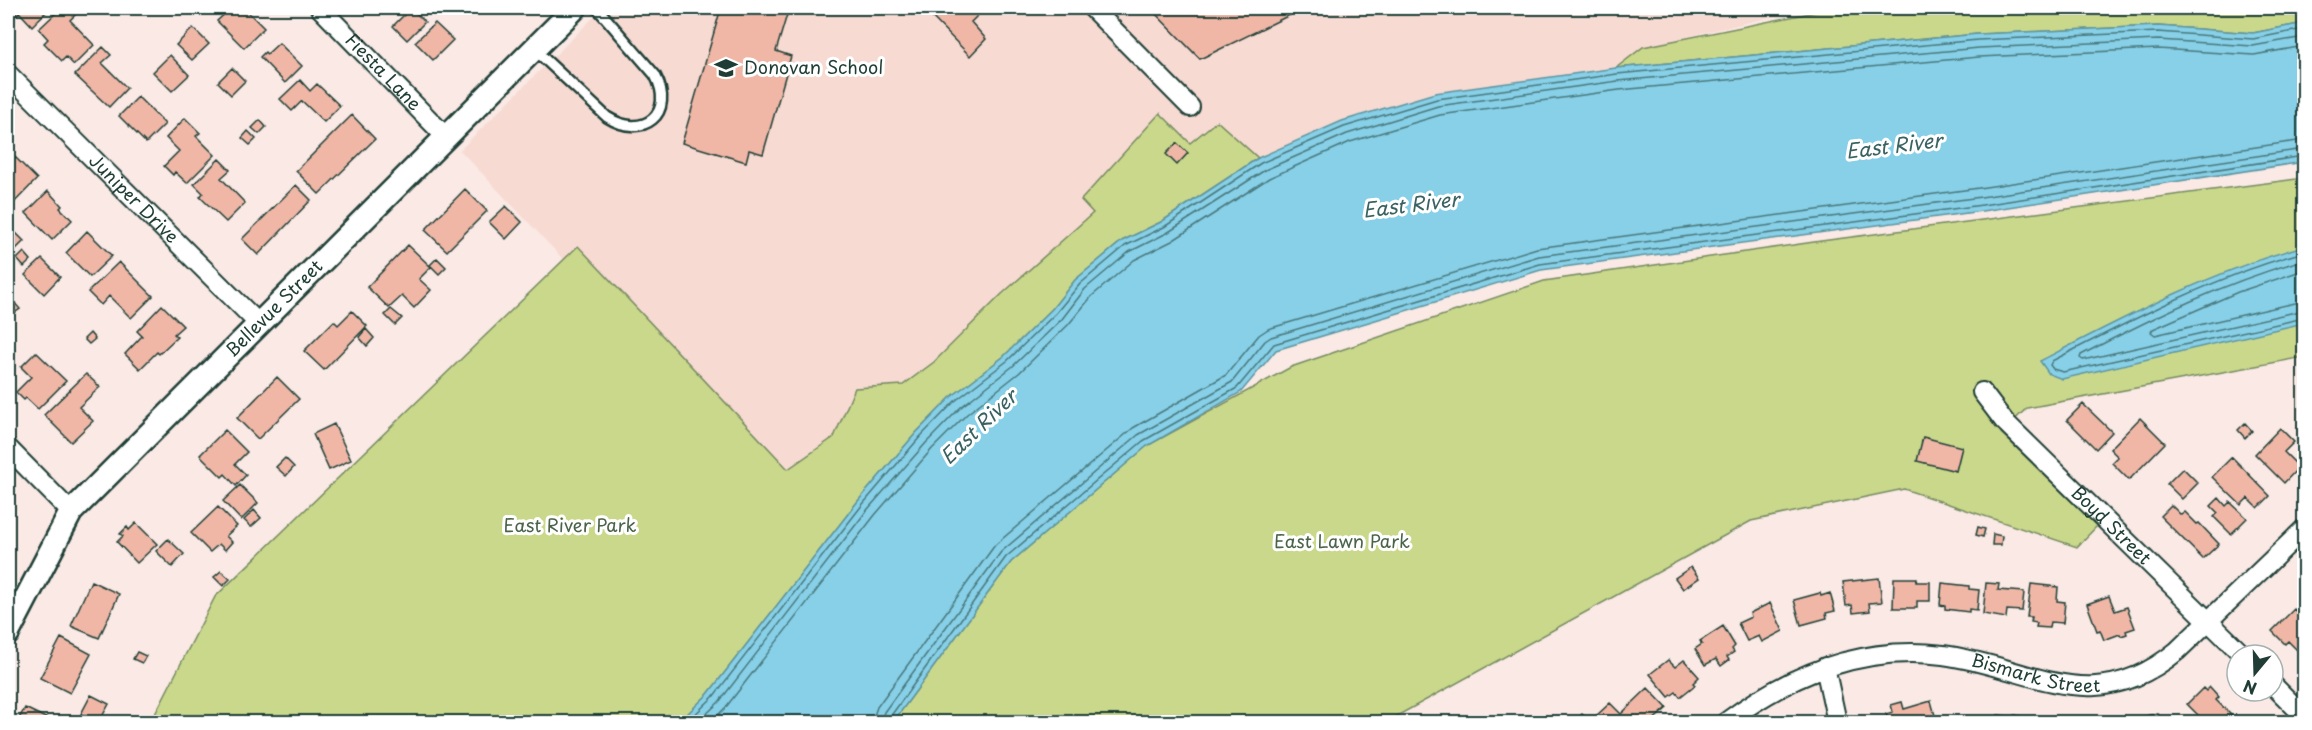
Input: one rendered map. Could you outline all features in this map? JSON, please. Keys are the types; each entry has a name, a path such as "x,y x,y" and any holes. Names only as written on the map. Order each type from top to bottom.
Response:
{"street":[{"name":"Fiesta Lane","path":"320,8 446,137"},
{"name":"Bellevue Street","path":"8,633 71,512 575,8"},
{"path":"1092,8 1190,107"},
{"name":"Juniper Drive","path":"8,74 259,324"},
{"name":"Boyd Street","path":"1982,392 2004,421 2231,643"},
{"path":"8,448 71,512"},
{"name":"Bismark Street","path":"1726,723 1756,700 1794,679 1825,667 1868,656 1907,653 1941,655 1977,661 2072,687 2103,686 2129,679 2158,667 2210,622 2304,529"},
{"path":"1825,667 1837,723"},
{"path":"2285,697 2304,716"}],"lane":[{"path":"534,49 616,123 634,127 645,125 653,120 662,100 661,86 655,75 597,8"}],"shaded area":[{"path":"603,8 1810,8 1643,47 1616,68 1435,93 1342,121 1258,158 1218,122 1190,143 1161,113 1082,200 1094,213 1002,294 934,362 903,385 855,388 834,437 787,469 578,246 564,260 460,150"}],"green space":[{"path":"1835,8 2304,8 2304,23 2253,33 2158,26 1978,34 1616,68 1643,47"},
{"name":"East River Park","path":"1160,113 1190,143 1217,121 1258,158 1161,222 1122,241 1075,280 1052,309 1003,357 951,397 916,433 858,501 708,694 679,722 151,722 215,597 578,246 788,469 834,437 855,388 903,385 934,362 1002,294 1093,213 1081,200"},
{"name":"East Lawn Park","path":"2304,178 2304,357 2027,408 2001,433 2097,526 2077,547 1904,489 1751,521 1386,722 893,722 1011,562 1147,446 1291,367 1544,281 1821,241"}],"water":[{"name":"East River","path":"2304,23 2304,162 1982,211 1541,270 1276,350 1241,392 1147,446 1011,562 893,722 679,722 708,694 858,501 916,433 951,397 1003,357 1052,309 1075,280 1122,241 1161,222 1258,158 1342,121 1435,93 1616,68 1978,34 2158,26 2253,33"},
{"path":"2304,246 2304,323 2062,379 2049,374 2040,361 2169,296 2236,268"}],"building":[{"path":"10,8 50,8 32,26 19,12 17,15"},
{"path":"67,8 74,8 78,12 70,20 94,45 74,65 66,57 62,61 44,43 48,39 39,29 59,10 62,13"},
{"path":"231,8 244,8 264,28 244,48 217,21"},
{"path":"411,8 425,22 407,40 393,26"},
{"path":"721,8 789,8 776,51 791,56 763,154 749,150 746,162 682,143"},
{"path":"923,8 985,8 971,22 986,39 970,56"},
{"path":"1150,8 1304,8 1200,59"},
{"path":"435,23 453,40 433,60 415,42"},
{"path":"193,28 209,44 192,60 176,45"},
{"path":"279,43 302,66 285,83 260,57"},
{"path":"103,47 111,55 102,63 127,88 109,107 75,75"},
{"path":"170,55 189,75 172,91 153,72"},
{"path":"232,68 245,81 231,95 218,82"},
{"path":"300,80 310,91 317,84 340,106 324,122 302,101 292,111 280,99"},
{"path":"138,97 165,124 146,143 119,116"},
{"path":"352,115 375,139 319,194 296,171"},
{"path":"185,118 200,133 196,136 215,155 187,183 175,172 173,175 164,166 179,151 166,138"},
{"path":"260,120 266,127 259,134 252,128"},
{"path":"248,131 256,139 250,145 242,138"},
{"path":"1177,143 1188,153 1177,165 1166,154"},
{"path":"8,150 37,179 8,209"},
{"path":"219,159 230,170 221,178 245,203 226,222 200,197 203,193 194,184"},
{"path":"296,185 311,200 258,255 242,239"},
{"path":"465,189 487,211 447,251 425,230"},
{"path":"48,191 72,220 52,240 26,213"},
{"path":"506,206 522,222 506,239 489,222"},
{"path":"8,225 24,241 8,257"},
{"path":"87,231 112,256 90,277 66,253"},
{"path":"408,245 431,267 419,279 431,290 414,308 402,296 389,308 367,287"},
{"path":"24,252 31,260 24,267 17,259"},
{"path":"437,258 446,267 439,274 430,265"},
{"path":"42,259 60,277 44,294 25,275"},
{"path":"119,262 153,296 131,318 109,296 101,305 88,292"},
{"path":"12,300 20,309 13,314 8,307"},
{"path":"162,305 183,326 174,334 177,337 140,369 125,354 142,336 137,331"},
{"path":"391,309 402,318 395,325 385,315"},
{"path":"352,311 367,326 324,370 304,351 334,321 338,325"},
{"path":"366,329 374,338 367,346 359,337"},
{"path":"90,333 95,339 89,344 84,339"},
{"path":"8,343 15,351 8,358"},
{"path":"36,352 66,381 38,409 16,392 31,377 21,367"},
{"path":"86,374 100,387 79,407 93,421 71,442 44,415"},
{"path":"277,377 299,399 258,439 237,418"},
{"path":"2083,404 2112,432 2096,449 2067,420"},
{"path":"2140,418 2165,443 2129,480 2112,463 2118,457 2110,449"},
{"path":"2245,423 2252,431 2245,438 2238,430"},
{"path":"334,424 351,460 329,470 313,434"},
{"path":"2280,428 2294,442 2284,452 2299,467 2284,483 2255,454"},
{"path":"225,430 247,452 235,464 246,475 236,486 225,474 222,477 200,455"},
{"path":"1923,437 1962,447 1956,471 1917,461"},
{"path":"2232,457 2270,496 2258,508 2248,498 2241,505 2212,477"},
{"path":"285,458 294,467 286,476 276,467"},
{"path":"2183,468 2198,483 2182,499 2167,484"},
{"path":"240,485 258,503 241,520 223,501"},
{"path":"2219,498 2226,506 2230,502 2247,518 2231,534 2214,517 2218,513 2211,506"},
{"path":"2171,505 2181,515 2185,512 2197,524 2199,523 2219,544 2203,559 2160,516"},
{"path":"218,507 237,526 226,536 232,542 225,550 219,544 210,552 191,533"},
{"path":"254,510 261,518 251,527 244,520"},
{"path":"136,523 157,544 137,563 117,542 123,536 120,534 127,527 129,530"},
{"path":"1978,527 1985,529 1983,537 1976,535"},
{"path":"1993,534 2002,536 2001,545 1992,545"},
{"path":"168,539 184,554 172,567 156,551"},
{"path":"1691,567 1699,578 1683,589 1675,578"},
{"path":"221,571 230,579 223,586 214,577"},
{"path":"1879,578 1882,602 1869,603 1870,611 1853,613 1852,605 1846,606 1843,582"},
{"path":"1894,578 1917,578 1916,582 1930,582 1930,601 1917,601 1917,608 1893,608"},
{"path":"91,581 119,594 99,638 71,626"},
{"path":"1942,583 1969,586 1969,589 1979,590 1977,610 1969,609 1969,612 1945,609 1945,606 1940,605"},
{"path":"1986,583 1999,584 1998,590 2024,592 2022,611 2007,610 2006,618 1983,614"},
{"path":"2031,584 2058,587 2057,601 2065,602 2063,623 2050,622 2049,628 2036,627 2037,623 2031,622 2032,617 2027,617"},
{"path":"1820,593 1821,596 1830,593 1835,611 1826,613 1827,618 1801,625 1794,600"},
{"path":"2109,596 2115,611 2127,607 2135,628 2126,631 2127,634 2104,640 2100,630 2097,631 2087,604"},
{"path":"1770,603 1783,631 1762,642 1759,636 1747,641 1738,623 1751,617 1750,613"},
{"path":"2294,609 2304,620 2304,649 2300,653 2288,641 2285,644 2272,631"},
{"path":"1723,626 1735,646 1732,649 1734,652 1721,666 1716,659 1705,665 1695,649 1702,644 1700,641"},
{"path":"61,638 91,654 70,693 40,678"},
{"path":"137,652 146,656 142,663 133,659"},
{"path":"1668,660 1675,667 1684,660 1699,677 1693,683 1695,685 1680,697 1676,692 1669,697 1650,674"},
{"path":"2210,687 2219,697 2216,700 2237,721 2210,722 2207,720 2205,722 2187,704 2203,688 2206,691"},
{"path":"1648,688 1667,708 1651,722 1601,722 1595,717 1610,703 1621,714"},
{"path":"91,695 109,704 99,722 81,714"},
{"path":"1931,701 1936,719 1926,722 1889,722 1886,714 1893,712 1891,705 1902,702 1904,709"},
{"path":"25,708 54,722 17,722"},
{"path":"2158,713 2161,722 2144,722 2142,717"},
{"path":"1582,714 1591,722 1574,722"},
{"path":"1998,715 2020,716 2020,719 2029,720 2029,722 1997,722"}],"place":[{"name":"Donovan School","path":"726,68"}]}
